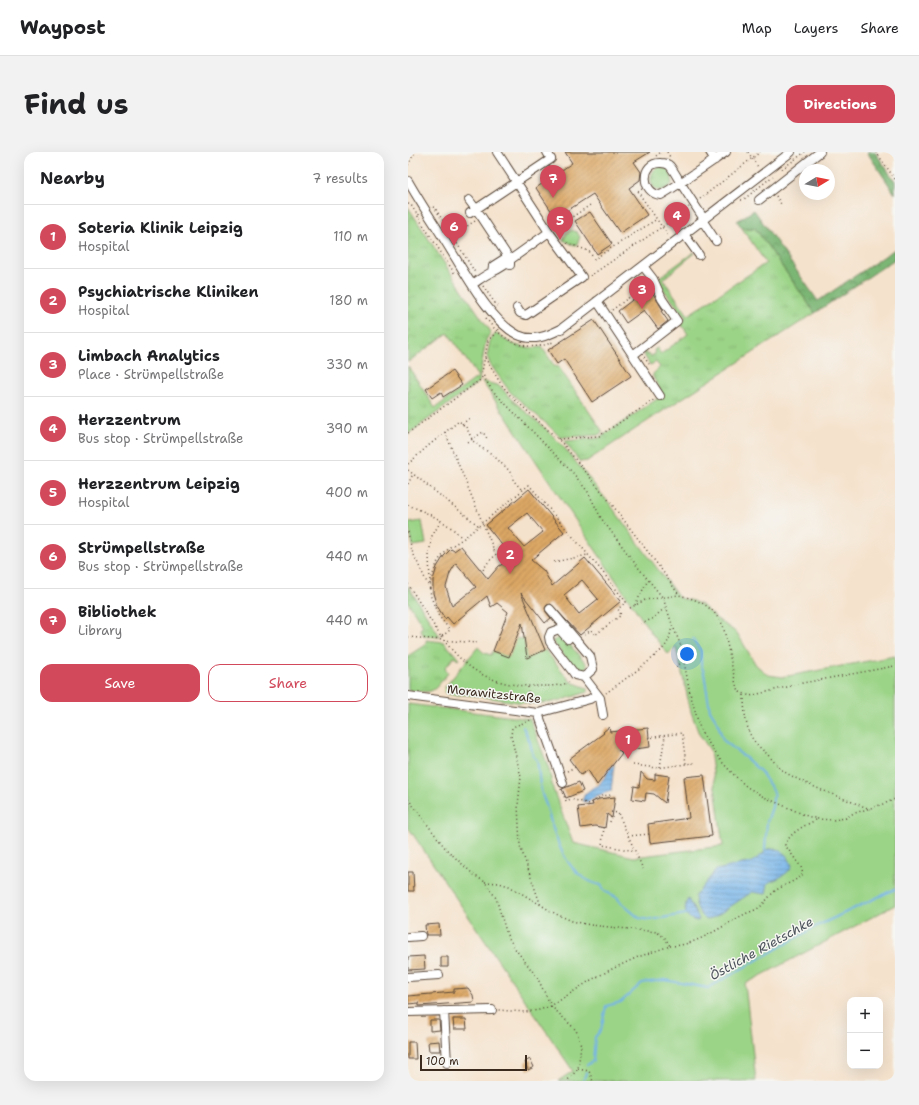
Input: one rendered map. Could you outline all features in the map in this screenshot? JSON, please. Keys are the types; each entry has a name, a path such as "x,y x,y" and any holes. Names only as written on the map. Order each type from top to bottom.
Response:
{"street":[{"path":"497,152 582,277 526,315 520,313 517,308"},
{"path":"473,211 551,159 547,152"},
{"path":"710,152 716,156"},
{"path":"716,241 694,203 680,183 670,167 667,164 660,163 652,165 646,174 646,182 649,188 654,193 661,195 680,183 716,156 726,152"},
{"path":"408,181 419,200 476,282 492,312 504,326 518,335 532,338 546,336 561,329 791,152"},
{"path":"759,200 820,152"},
{"path":"408,198 419,200"},
{"path":"469,200 473,211 481,216 510,260 510,267 507,270 499,275 492,272 476,282"},
{"path":"510,260 550,232"},
{"path":"684,234 698,255"},
{"path":"633,350 677,321 662,299 653,279 644,266"},
{"path":"597,301 633,350 660,396"},
{"path":"550,609 590,656 593,668"},
{"path":"593,668 563,632 559,630 551,632 548,637 550,642 575,675 584,677 598,696 603,715"},
{"path":"584,677 593,668"},
{"name":"Morawitzstraße","path":"408,696 533,715 598,696"},
{"path":"533,715 563,782"},
{"path":"408,937 421,936"},
{"path":"408,977 439,975"},
{"path":"408,1012 492,1010"},
{"path":"444,1011 447,1063"}],"path":[{"path":"408,165 415,152"},
{"path":"748,152 763,174"},
{"path":"582,277 586,278 662,227 760,152"},
{"path":"781,170 805,152"},
{"path":"876,152 895,179"},
{"path":"741,200 775,175"},
{"path":"642,184 644,188 638,192 673,243"},
{"path":"419,200 435,208 476,282 499,309"},
{"path":"408,204 411,205 420,220"},
{"path":"550,232 590,205"},
{"path":"464,228 481,216"},
{"path":"565,242 588,251 594,259 656,219"},
{"path":"612,310 653,279"},
{"path":"504,326 488,341 484,357 482,372 483,376 492,390 573,473 588,492 602,518 663,598 681,646 693,707 701,732 721,761 747,787 764,798 818,819 833,820 846,818 860,811 886,804 895,799"},
{"path":"484,357 501,384 510,395 559,439 607,498 679,595"},
{"path":"408,433 480,380 483,376"},
{"path":"559,439 599,436 660,396"},
{"path":"462,424 470,418"},
{"path":"408,464 459,421 466,427 472,439 480,447 492,454 506,467 513,480 522,490"},
{"path":"445,432 496,555 489,561 483,570"},
{"path":"468,442 482,432 488,440"},
{"path":"408,470 479,526"},
{"path":"408,484 413,474"},
{"path":"430,589 433,572 438,560 445,552 483,523 529,484 626,602 618,609 621,615 596,635 591,630 577,641"},
{"path":"408,505 453,528 462,538"},
{"path":"430,589 429,554 432,536 441,521"},
{"path":"408,532 412,551 430,589 435,609 450,630 441,637"},
{"path":"554,562 588,556"},
{"path":"635,605 648,580"},
{"path":"408,584 441,637 462,660 480,674 500,683 528,687 550,686 571,682 575,675"},
{"path":"630,608 645,600 679,595 704,604 713,611 723,625 736,686 740,692 750,696 803,683 895,666"},
{"path":"641,624 652,619 666,607"},
{"path":"598,696 659,653 667,645 672,624"},
{"path":"408,637 477,643"},
{"path":"676,667 683,661"},
{"path":"528,687 533,715 528,722 516,724 512,728 511,736 521,773 518,805 520,846 541,906"},
{"path":"744,694 746,721 751,735 779,767 787,773 810,784 870,809"},
{"path":"648,738 682,733 686,764"},
{"path":"660,768 665,736"},
{"path":"634,765 660,768 694,763"},
{"path":"563,782 559,784 566,801 571,799 590,804 601,796 611,795"},
{"path":"408,798 446,849 484,882 496,898 507,935 516,950 537,977 551,1006 576,1030 581,1045 578,1069 567,1081"},
{"path":"611,812 618,813 643,869"},
{"path":"610,822 611,817"},
{"path":"492,1010 526,1012 551,1006 591,980 612,969 638,957 670,946 677,946 694,941 743,915 760,908 774,892 790,882 800,878 804,874 801,867 785,845 788,838 803,826 818,819"},
{"path":"604,828 602,845 635,851"},
{"path":"628,836 650,834"},
{"path":"484,882 499,883 509,886 541,906 572,921 584,924 657,932 665,938 670,946"},
{"path":"578,1069 589,1071 593,1081"}],"green space":[{"path":"867,152 875,152 895,181 895,194"},
{"path":"659,166 664,166 667,168 672,179 672,183 667,188 662,190 657,190 654,188 651,179 654,170"},
{"path":"408,207 491,332 486,340 480,381 408,434 408,366 435,408 478,377 448,333 408,362"},
{"path":"754,210 818,301 895,249 895,259 815,313 755,228 742,228 737,221"},
{"path":"742,228 755,228 815,313 587,461 580,462 564,441 599,438 663,395 653,377 653,374 660,367 656,362 650,365 643,353 644,351 647,355 649,354 651,356 655,354 654,350 657,348 661,354 688,334 680,323 686,318 656,280 694,252 695,253 663,279 688,315 766,263"},
{"path":"572,230 577,232 580,237 576,246 563,240 567,233"},
{"path":"496,333 507,341 519,346 528,348 542,347 555,367 558,366 603,432 598,435 561,438 510,392 490,364 487,356 490,341"},
{"path":"482,381 500,386 511,399 562,445 609,503 679,598 693,601 703,606 717,619 737,633 756,665 768,675 783,677 895,656 895,905 745,984 756,1081 558,1081 573,1071 408,827 408,704 530,719 549,769 553,789 573,843 634,857 723,846 710,750 699,734 691,712 676,647 668,654 652,634"},
{"path":"422,521 426,544 413,546 408,523"},
{"path":"408,586 439,637 424,636 420,629 423,626 408,602"},
{"path":"560,634 586,663 587,666 584,672 578,673 552,641 557,639"},
{"path":"524,638 527,658 545,650 571,682 587,688 588,692 566,699 535,703 516,702 468,695 453,695 444,692 445,687 478,647 484,653 491,655 493,651 509,657 516,639"},
{"path":"426,640 444,642 459,659 458,660 454,657 445,668 448,673 432,690 423,692 408,690 408,656 426,644"}],"water":[{"path":"613,762 614,765 611,791 596,796 588,802 582,801 585,794 594,787 598,786 607,774 606,772"},
{"path":"774,848 785,854 792,866 785,874 768,883 766,894 752,892 716,916 707,920 702,916 697,906 695,896 716,870 752,862 764,853 765,850"},
{"path":"688,899 699,919 698,921 691,919 686,913 685,907"}],"building":[{"path":"565,152 650,152 634,162 641,172 640,180 629,188 647,215 620,233 593,194 556,218 536,188 572,163"},
{"path":"590,212 612,244 597,254 575,221"},
{"path":"649,287 663,310 661,311 668,321 658,329 644,310 626,323 618,311"},
{"path":"594,320 631,376 592,402 564,359 557,364 548,350"},
{"path":"452,371 462,385 443,397 441,392 432,398 426,389"},
{"path":"529,489 564,532 531,560 544,571 552,586 585,558 621,601 580,635 551,604 547,605 545,608 546,612 551,618 545,623 521,593 545,650 527,658 522,623 509,657 493,651 508,612 497,603 491,607 487,596 453,624 447,617 445,619 437,606 433,593 433,580 437,567 444,556 451,549 454,551 461,546 488,579 499,566 513,559 486,525","holes":["527,513 543,532 524,547 508,528","456,563 476,587 452,606 446,587 450,573","582,580 598,599 579,614 564,595"]},
{"path":"609,727 610,732 648,728 650,747 620,751 622,753 597,785 588,770 581,775 569,759 604,733 603,732"},
{"path":"641,772 647,779 655,780 655,774 669,776 665,803 654,794 646,793 645,801 632,799 634,786 639,787"},
{"path":"704,775 712,836 650,843 648,824 689,818 684,777"},
{"path":"579,782 583,791 566,798 562,789"},
{"path":"615,797 612,818 607,814 605,828 595,826 581,828 578,807 593,805 592,802 599,799"},
{"path":"408,872 413,872 414,891 408,891"},
{"path":"439,924 440,935 426,935 425,925"},
{"path":"424,956 425,969 408,970 408,957"},
{"path":"441,957 448,957 448,967 441,967"},
{"path":"468,988 473,995 474,1002 419,1006 419,1003 408,1004 408,996 454,992 454,989"},
{"path":"453,1019 466,1019 467,1029 454,1029"},
{"path":"430,1020 439,1020 440,1030 430,1031"},
{"path":"439,1041 440,1051 429,1051 428,1042"},
{"path":"408,1042 415,1042 416,1059 408,1059"},
{"path":"530,1059 534,1067 528,1070 525,1062"}],"waterway":[{"path":"693,639 701,651 701,664 704,673 710,710 717,721 723,740 761,772 774,792 772,807 767,822 765,850"},
{"path":"523,727 530,742 533,756 537,760 542,796 547,806 558,844 571,865 579,874 589,881 601,885 605,891 618,898 619,901 639,918 650,920 686,914"},
{"name":"Östliche Rietschke","path":"587,1065 593,1061 595,1037 601,1030 606,1006 621,1002 642,983 665,980 708,988 817,926 895,889"},
{"name":"Östliche Rietschke","path":"583,1081 586,1073"}],"place":[{"name":"Bibliothek","path":"553,198"},
{"name":"Herzzentrum","path":"677,235"},
{"name":"Herzzentrum Leipzig","path":"560,240"},
{"name":"Strümpellstraße","path":"454,246"},
{"name":"Limbach Analytics","path":"642,309"},
{"name":"Psychiatrische Kliniken","path":"510,574"},
{"name":"Soteria Klinik Leipzig","path":"628,759"}]}
